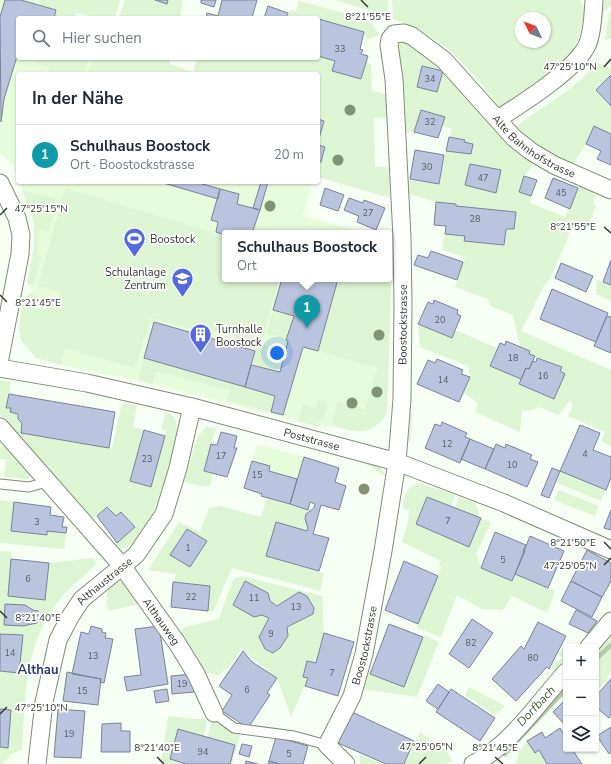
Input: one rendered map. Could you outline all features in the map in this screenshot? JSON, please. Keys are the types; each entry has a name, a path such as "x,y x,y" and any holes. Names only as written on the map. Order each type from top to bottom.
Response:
{"street":[{"name":"Alte Bahnhofstrasse","path":"594,0 588,43 575,61 540,90 498,119 514,138 532,152 554,165 611,190"},
{"name":"Boostockstrasse","path":"326,744 352,696 364,654 383,551 397,462 403,365 402,238 394,79 388,45 390,39 394,34 404,33 421,42 444,60 498,119"},
{"path":"0,183 17,218 21,235 20,254 0,358"},
{"name":"Poststrasse","path":"0,368 87,384 192,407 397,462 499,501 611,550"},
{"name":"Althaustrasse","path":"37,764 44,702 58,640 70,617 82,599 136,555 164,514 178,468 192,407"},
{"name":"Althauweg","path":"0,427 122,566 177,643 196,674 214,712"},
{"path":"592,644 611,621"},
{"path":"473,764 483,759 512,733 563,675"},
{"path":"326,744 346,764"}],"lane":[{"path":"0,484 29,487 47,482"},
{"name":"Althauweg","path":"214,712 234,728 294,736 326,744"}],"shaded area":[{"path":"0,0 81,0 75,16 16,16 16,60 140,60 175,72 16,72 16,173 13,165 0,153"},
{"path":"41,0 120,0 116,16 90,16 76,13 75,16 54,16 56,10 40,5"},
{"path":"125,0 155,0 167,4 168,0 183,0 180,16 119,16"},
{"path":"334,0 388,0 388,15 381,19 365,9"},
{"path":"392,0 580,0 584,13 578,40 561,64 539,84 501,109 478,80 454,55 442,44 411,26 393,19"},
{"path":"604,0 611,0 611,5 604,12 598,46 596,43"},
{"path":"299,1 359,17 372,24 379,35 367,40 364,32 320,19 320,16 287,16 290,10 296,11"},
{"path":"611,12 611,39 605,40 609,14"},
{"path":"403,39 420,47 533,161 531,168 524,176 519,192 531,196 530,203 565,217 580,183 597,191 593,204 596,206 588,226 575,221 550,279 544,286 521,331 611,370 611,446 601,441 605,432 568,416 573,405 570,400 559,415 539,407 529,411 522,410 520,432 475,412 478,403 463,392 470,377 468,366 420,347 418,324 452,338 455,330 497,348 490,366 521,379 519,384 554,399 565,374 560,371 561,367 529,354 530,351 520,347 513,315 490,306 488,299 455,287 465,257 442,250 445,234 465,236 465,241 504,245 506,229 514,229 516,212 456,206 456,204 436,202 406,193 406,180 439,184 446,151 458,153 465,140 449,137 452,129 442,126 444,117 421,110 414,132 403,131 396,46 398,41"},
{"path":"320,57 335,61 332,71 361,79 366,62 371,64 372,91 385,94 388,118 374,118 375,167 389,167 390,198 320,178 320,158 325,147 320,146 320,137 324,121 320,120 320,72 193,72 196,60 320,60"},
{"path":"37,60 90,60 83,72 48,72 49,67 36,63"},
{"path":"94,60 171,60 170,64 193,72 87,72"},
{"path":"597,62 611,68 611,75 596,90 611,106 611,134 594,126 586,144 572,166 517,132 514,128 561,96 589,72"},
{"name":"Schulanlage Zentrum","path":"21,184 312,184 303,216 352,230 222,230 222,282 337,282 319,351 378,368 365,409 333,424 337,427 316,426 153,384 61,365 64,348 29,306 34,291 27,283 34,247 34,223"},
{"path":"65,188 222,235 222,282 278,282 261,344 286,351 280,372 251,365 255,352 252,351 254,342 209,330 208,334 151,318 135,368 65,348 61,365 36,358 21,340 19,329 23,299 34,291 29,306 48,311 53,296 58,297 60,292 38,286"},
{"path":"22,190 58,199 48,232 39,230 37,254 41,257 33,285 27,283 34,247 34,223"},
{"path":"597,280 611,285 611,301 596,294"},
{"path":"337,282 391,282 387,414 375,427 365,431 348,430 333,424 333,419 338,402 365,409 377,368 318,351"},
{"path":"273,312 292,317 286,339 266,333"},
{"path":"144,358 275,396 271,412 227,400 230,390 156,371 153,384 138,381"},
{"path":"0,380 11,382 7,407 11,408 11,412 18,414 18,419 22,423 21,433 112,448 121,407 124,403 137,405 133,427 144,430 130,481 150,487 165,436 166,430 161,429 166,412 171,414 176,422 176,434 174,452 168,473 161,494 151,515 141,533 130,545 119,549 116,546 117,543 135,527 122,512 116,516 107,507 97,516 88,520 0,415"},
{"path":"319,399 328,402 324,416 316,426 298,421 303,404 315,408"},
{"path":"409,411 412,414 411,440 408,442"},
{"path":"206,427 216,428 204,471 210,473 212,476 210,486 201,486 184,482 197,438"},
{"path":"6,440 33,473 28,479 4,477 6,460 0,459 0,448"},
{"path":"257,444 304,457 297,479 269,471 270,466 252,461"},
{"path":"361,461 369,462 380,467 385,473 386,477"},
{"path":"560,471 606,490 601,501 555,482"},
{"path":"419,483 455,495 451,506 427,497 416,524 469,546 481,518 491,522 476,554 481,568 512,581 515,574 555,591 547,613 512,596 503,610 482,609 457,595 441,637 417,628 441,568 439,560 402,542 408,521 409,511 403,508 405,496 411,487"},
{"path":"559,490 599,506 595,516 554,500"},
{"path":"459,497 475,503 479,511 477,517 455,508"},
{"path":"267,498 308,510 305,519 308,528 307,531 266,556 324,573 320,591 232,568 213,612 208,611 210,586 173,582 176,574 148,570 179,522 200,532 209,508 221,506 261,517"},
{"path":"0,500 14,502 11,531 47,535 47,531 66,533 64,549 0,543"},
{"path":"0,551 12,552 8,596 45,600 49,563 93,558 96,563 61,598 49,615 40,633 33,651 26,689 22,749 12,754 2,764 0,764"},
{"path":"242,576 322,596 324,633 316,663 307,661 303,677 308,678 291,717 277,678 241,649 229,667 218,675 204,672 179,634 185,627 219,619 232,582 235,578"},
{"path":"123,581 144,603 108,611 107,595 110,587 117,582"},
{"path":"611,632 611,672 607,677 609,678 599,689 599,680 599,647"},
{"path":"424,635 439,642 417,697 362,689 366,672 404,686"},
{"path":"563,648 563,662 555,671 551,669 555,661 558,662 562,657 558,655"},
{"path":"469,687 505,706 495,715 465,695"},
{"path":"562,689 563,696 506,755 503,752"},
{"path":"168,716 207,720 204,736 186,764 161,764"},
{"path":"212,720 240,735 232,764 230,764 235,745 207,738"},
{"path":"420,732 447,751 452,761 445,764 405,764"},
{"path":"527,741 535,753 539,750 547,764 516,764 519,752"},
{"path":"360,754 382,764 360,764"}],"building":[{"path":"5,0 21,0 56,10 54,16 16,16 16,60 4,99 1,122 0,17"},
{"path":"155,0 168,0 167,4"},
{"path":"201,0 216,0 214,7 201,3"},
{"path":"222,0 257,0 253,16 218,16"},
{"path":"268,6 288,13 287,16 265,16"},
{"path":"207,13 218,16 206,16"},
{"path":"320,19 364,32 360,49 363,50 361,54 368,56 361,79 332,71 335,61 320,57"},
{"path":"422,66 443,71 437,92 417,87"},
{"path":"611,75 611,106 596,90"},
{"path":"421,110 445,117 438,138 414,132"},
{"path":"320,120 324,121 320,135"},
{"path":"594,126 611,134 611,165 597,159 601,151 586,144"},
{"path":"449,137 465,140 464,142 473,144 471,154 446,151"},
{"path":"320,146 325,147 320,162"},
{"path":"415,150 444,155 439,184 410,179"},
{"path":"470,164 501,170 496,193 465,185"},
{"path":"524,176 537,180 531,196 519,192"},
{"path":"553,178 578,188 570,209 545,198"},
{"path":"167,184 203,184 220,189 218,199"},
{"path":"260,184 267,184 260,210 253,208"},
{"path":"325,188 344,195 338,211 320,205"},
{"path":"220,189 239,194 237,204 260,210 253,230 222,230 222,234 216,232 218,222 211,220"},
{"path":"349,198 363,203 364,200 385,208 376,230 357,222 359,216 344,210"},
{"path":"436,202 456,204 456,206 516,212 514,229 506,229 504,245 464,241 465,236 445,234 446,226 434,225"},
{"path":"431,251 463,262 457,280 414,265 418,255 428,258"},
{"path":"611,260 611,285 603,282"},
{"path":"561,263 593,276 586,292 555,278"},
{"path":"281,282 337,282 318,351 303,347 283,415 271,412 275,396 245,387 251,365 280,372 288,341 286,340 294,316 273,310"},
{"path":"552,289 608,313 596,342 540,319"},
{"path":"434,300 458,310 457,314 461,316 452,338 418,324 428,302 433,304"},
{"path":"607,316 611,317 611,353 594,346"},
{"name":"Turnhalle Boostock","path":"154,322 255,351 245,387 144,358"},
{"path":"506,341 530,351 529,354 535,356 529,369 526,368 521,379 490,366 500,343 505,345"},
{"path":"537,358 562,367 560,371 565,374 554,399 519,384 526,368 529,369 533,361 536,362"},
{"path":"437,359 463,370 461,374 470,377 459,402 417,384 428,360 435,363"},
{"path":"9,394 115,412 109,448 21,433 22,423 18,419 18,414 10,412 11,408 6,408"},
{"path":"442,422 467,433 465,437 470,439 460,463 425,448 435,424 441,426"},
{"path":"580,425 600,433 593,450 611,457 611,478 606,490 560,471"},
{"path":"144,430 165,436 151,487 130,481"},
{"path":"221,432 237,436 234,448 237,448 227,477 204,471 211,444 217,445"},
{"path":"470,439 494,449 485,469 461,459"},
{"path":"496,444 505,448 506,444 532,455 530,459 538,462 527,487 485,469"},
{"path":"304,457 339,468 335,482 346,486 339,510 321,505 313,534 329,538 319,571 266,556 276,522 307,531 308,528 305,519 306,514 314,508 315,504 310,502 308,510 290,504"},
{"path":"252,461 270,466 269,471 297,479 290,504 261,496 262,494 244,488"},
{"path":"552,468 560,471 549,498 541,495"},
{"path":"427,497 481,518 469,547 416,524"},
{"path":"14,502 51,507 50,515 64,517 62,527 67,527 66,533 47,531 47,535 11,531"},
{"path":"107,507 116,516 121,512 135,527 117,543 97,516"},
{"path":"611,510 611,530 604,528"},
{"path":"187,529 207,541 190,567 170,555"},
{"path":"495,532 526,545 523,551 525,551 512,581 481,568"},
{"path":"530,536 564,551 548,588 515,574"},
{"path":"587,550 611,563 611,581 602,597 571,581"},
{"path":"11,559 49,563 45,600 8,596"},
{"path":"404,561 438,576 418,624 385,610"},
{"path":"245,581 268,593 270,601 277,606 299,592 307,596 314,608 313,614 287,627 288,636 280,648 273,653 265,649 259,637 269,618 262,615 254,617 233,605"},
{"path":"571,581 602,597 592,617 561,601"},
{"path":"173,582 210,586 208,611 171,607"},
{"path":"5,604 25,605 38,611 37,623 23,626 4,625"},
{"path":"576,610 597,621 588,633 569,624"},
{"path":"472,619 493,633 469,668 449,654"},
{"path":"538,622 566,636 549,669 547,667 516,701 492,679 521,646 524,649"},
{"path":"389,624 423,637 404,687 370,674"},
{"path":"91,626 102,629 102,632 106,633 105,638 113,639 104,683 100,682 101,679 72,674 81,632 89,634"},
{"path":"159,626 168,684 127,691 124,677 141,675 135,629"},
{"path":"324,633 354,642 338,696 305,686 308,678 303,677 307,661 316,663"},
{"path":"0,634 23,635 19,673 0,671"},
{"path":"243,651 252,662 277,678 267,693 270,695 248,728 222,711 232,695 219,686"},
{"path":"67,672 101,679 98,705 63,701"},
{"path":"192,674 194,692 172,694 171,676"},
{"path":"611,679 611,715 609,718 599,710 599,693"},
{"path":"438,684 449,692 438,709 426,701"},
{"path":"167,689 169,701 156,703 154,691"},
{"path":"451,689 495,718 480,741 436,712"},
{"path":"563,702 563,723 553,712"},
{"path":"0,709 11,710 8,748 0,747"},
{"path":"58,709 85,711 81,758 54,757"},
{"path":"352,712 414,741 404,764 386,764 338,743"},
{"path":"121,723 121,731 130,731 130,752 101,752 102,724"},
{"path":"611,727 611,752 609,754 599,739 599,735"},
{"path":"560,728 563,733 563,752 574,752 582,764 547,764 539,750 535,753 527,741 542,732 545,738"},
{"path":"178,729 235,745 230,764 186,764 170,759"},
{"path":"276,737 308,746 303,764 280,764 269,761"},
{"path":"242,744 252,746 249,757 239,754"},
{"path":"246,761 258,764 245,764"},
{"path":"269,761 280,764 268,764"}],"waterway":[{"name":"Dorfbach","path":"599,656 611,645"},
{"name":"Dorfbach","path":"505,754 563,692"}],"place":[{"name":"Boostock","path":"135,258"},
{"name":"Schulanlage Zentrum","path":"182,298"},
{"name":"Schulhaus Boostock","path":"307,328"},
{"name":"Turnhalle Boostock","path":"200,354"}],"district":[{"name":"Althau","path":"38,670"}]}
